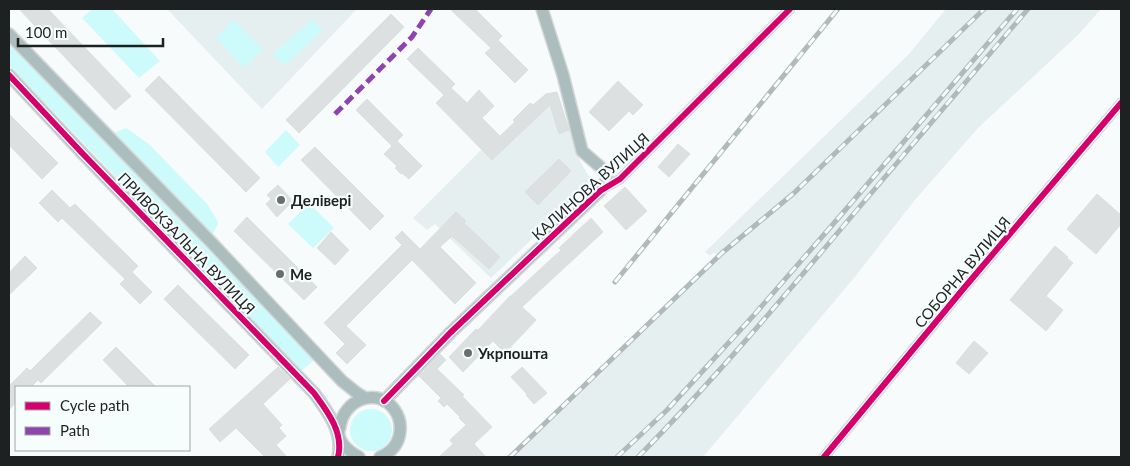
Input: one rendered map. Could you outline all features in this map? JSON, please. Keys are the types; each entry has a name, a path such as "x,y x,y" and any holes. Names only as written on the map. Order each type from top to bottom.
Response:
{"street":[{"path":"542,9 563,75 582,151 606,172 607,180 600,191"},
{"name":"КАЛИНОВА ВУЛИЦЯ","path":"384,401 450,333 600,191 620,179 790,9"},
{"name":"ПРИВОКЗАЛЬНА ВУЛИЦЯ","path":"9,34 218,249 342,381 365,398"},
{"name":"ПРИВОКЗАЛЬНА ВУЛИЦЯ","path":"9,75 307,386 326,409 338,435"},
{"name":"СОБОРНА ВУЛИЦЯ","path":"824,457 1121,103"},
{"path":"338,457 340,444 338,435 343,414 352,404 365,398 384,401 392,407 398,416 401,426 400,437 395,447 380,457"},
{"path":"338,435 344,446 359,457"}],"shaded area":[{"path":"92,9 112,9 160,61 139,78 82,18"},
{"path":"167,9 357,9 262,109"},
{"path":"946,9 1101,9 1079,34 978,128 914,201 854,278 703,457 506,457 717,255 714,252 710,256 705,252 908,55"},
{"path":"234,20 263,49 244,68 216,38"},
{"path":"312,20 323,30 284,66 273,54"},
{"path":"9,42 314,360 301,371 9,65"},
{"path":"557,92 580,161 592,182 491,278 435,224 427,230 413,218 488,143 491,146 530,103 533,105 546,94"},
{"path":"126,128 149,144 208,205 218,224 212,235 111,134"},
{"path":"286,130 300,145 278,167 265,152"},
{"path":"309,203 334,228 313,248 288,224"},
{"path":"371,409 386,415 392,430 386,445 371,451 356,445 350,430 356,415"}],"building":[{"path":"19,9 48,9 131,96 115,110"},
{"path":"450,9 475,9 502,36 498,40 528,70 515,83 485,53 491,48"},
{"path":"391,14 404,27 299,133 286,120"},
{"path":"418,48 455,84 451,88 467,103 479,90 494,106 482,118 500,136 515,122 513,120 530,103 533,105 546,94 557,92 569,130 559,134 550,105 492,160 436,103 444,95 407,59"},
{"path":"159,76 260,178 246,192 145,90"},
{"path":"618,81 643,105 633,115 629,111 609,131 589,112"},
{"path":"367,99 403,135 397,141 422,166 409,179 395,168 397,166 384,154 392,146 356,110"},
{"path":"9,114 58,163 42,179 9,145"},
{"path":"678,144 690,154 669,177 658,167"},
{"path":"315,147 384,216 370,230 301,160"},
{"path":"559,159 571,171 538,205 525,192"},
{"name":"Делівері","path":"278,185 293,201 277,217 266,204 271,199 267,195"},
{"path":"625,187 647,211 626,230 604,206"},
{"path":"52,190 70,208 75,204 138,266 132,272 152,292 140,304 120,284 125,279 62,218 58,222 39,203"},
{"path":"1097,194 1121,215 1121,224 1096,254 1067,229"},
{"path":"456,212 466,221 464,223 500,257 489,269 452,236 440,247 476,283 455,304 412,260 346,326 366,345 347,364 336,353 345,344 324,323 402,245 395,238 402,231 420,249"},
{"path":"247,217 317,287 304,300 234,231"},
{"path":"591,218 603,232 522,307 536,320 505,353 493,341 463,372 449,357 510,296 561,250 559,248"},
{"path":"331,232 349,250 335,265 317,248"},
{"path":"1055,246 1073,263 1046,296 1063,310 1046,331 1010,300"},
{"path":"25,256 37,268 9,295 9,273"},
{"path":"178,285 249,355 235,369 164,299"},
{"path":"90,312 102,323 41,383 38,380 32,386 15,386 15,403 9,410 9,386 27,368 30,371"},
{"path":"974,341 988,353 969,374 956,363"},
{"path":"116,347 155,386 128,386 103,360"},
{"path":"440,354 446,360 437,369 464,395 462,396 492,427 474,444 486,457 439,457 453,444 450,440 466,425 447,404 444,407 438,401 441,398 419,376"},
{"path":"278,367 290,379 263,404 282,425 279,428 286,436 276,445 287,457 265,457 236,428 220,442 209,429"},
{"path":"522,367 547,393 534,404 511,377"}],"railway":[{"path":"615,282 838,9"},
{"path":"510,457 722,253 794,193 984,9"},
{"path":"617,457 667,410 754,315 1017,9"},
{"path":"638,457 747,339 1028,9"}],"marked path":[{"path":"335,114 412,37 431,9"}],"cycle path":[{"path":"384,401 450,333 600,191 620,179 790,9"},
{"path":"9,75 314,393 337,431 339,440 338,457"},
{"path":"824,457 1121,103"}],"place":[{"name":"Делівері","path":"281,200"},
{"name":"Me","path":"280,274"},
{"name":"Укрпошта","path":"468,353"}]}
